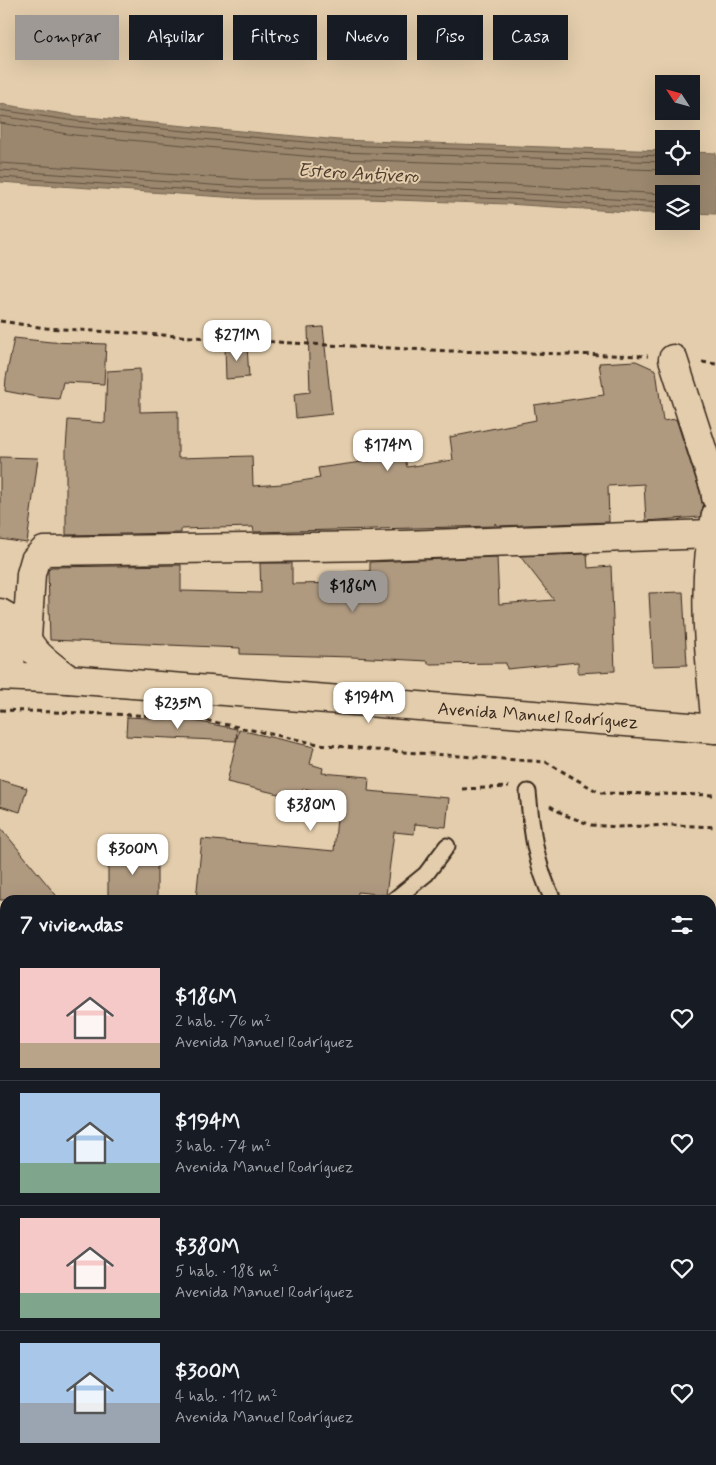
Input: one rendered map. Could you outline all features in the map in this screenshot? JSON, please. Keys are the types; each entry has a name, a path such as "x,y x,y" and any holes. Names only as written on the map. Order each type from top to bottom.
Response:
{"street":[{"path":"673,359 716,497"},
{"path":"26,638 31,574 35,560 44,552 375,546 714,525 712,573 706,611 716,729"},
{"path":"0,613 21,627 35,650 68,679"},
{"path":"0,626 8,639 11,658 5,676"},
{"name":"Avenida Manuel Rodríguez","path":"5,676 68,679 716,729"}],"lane":[{"path":"528,792 532,835 542,879 550,895"},
{"path":"400,895 426,874 447,846"}],"path":[{"path":"0,321 46,328 449,351 649,356 716,364"},
{"path":"0,710 190,717 318,744 546,762 600,793 716,795"},
{"path":"462,789 521,787 565,815 591,825 618,827 673,825 716,827"}],"water":[{"name":"Estero Antivero","path":"0,104 76,116 339,140 655,151 655,175 700,175 700,152 716,153 716,214 700,213 700,185 655,185 655,213 645,213 508,204 368,199 254,199 0,182"}],"building":[{"path":"323,327 332,414 296,418 294,394 310,392 308,328"},
{"path":"14,338 51,342 106,344 104,384 63,382 59,399 5,391"},
{"path":"247,346 249,377 226,379 225,347"},
{"path":"636,361 656,370 663,421 676,419 700,492 703,508 700,517 646,521 644,484 608,486 609,522 497,526 495,523 495,526 254,532 253,527 181,529 181,533 66,535 68,420 105,423 107,371 140,369 140,412 178,411 178,458 252,456 253,486 320,478 318,468 391,458 392,460 405,458 407,467 453,460 450,437 536,420 534,405 604,395 599,363"},
{"path":"0,457 38,458 27,543 0,539"},
{"path":"587,554 588,568 611,566 615,671 578,673 578,662 507,669 506,663 428,664 428,661 240,654 240,648 50,640 48,570 51,567 181,565 181,591 261,593 260,563 292,563 292,584 347,583 346,572 370,571 370,562 497,557 499,604 554,600 520,556"},
{"path":"683,592 687,665 653,666 649,593"},
{"path":"127,717 189,720 237,729 236,741 126,736"},
{"path":"239,730 314,747 310,764 323,768 322,773 369,777 368,791 449,798 446,827 415,824 414,834 394,832 386,895 358,892 358,895 196,895 202,839 334,851 339,796 303,788 300,799 227,782"},
{"path":"0,780 27,788 20,812 0,806"},
{"path":"0,827 56,895 0,895"},
{"path":"157,851 157,895 108,895 108,852"}]}
